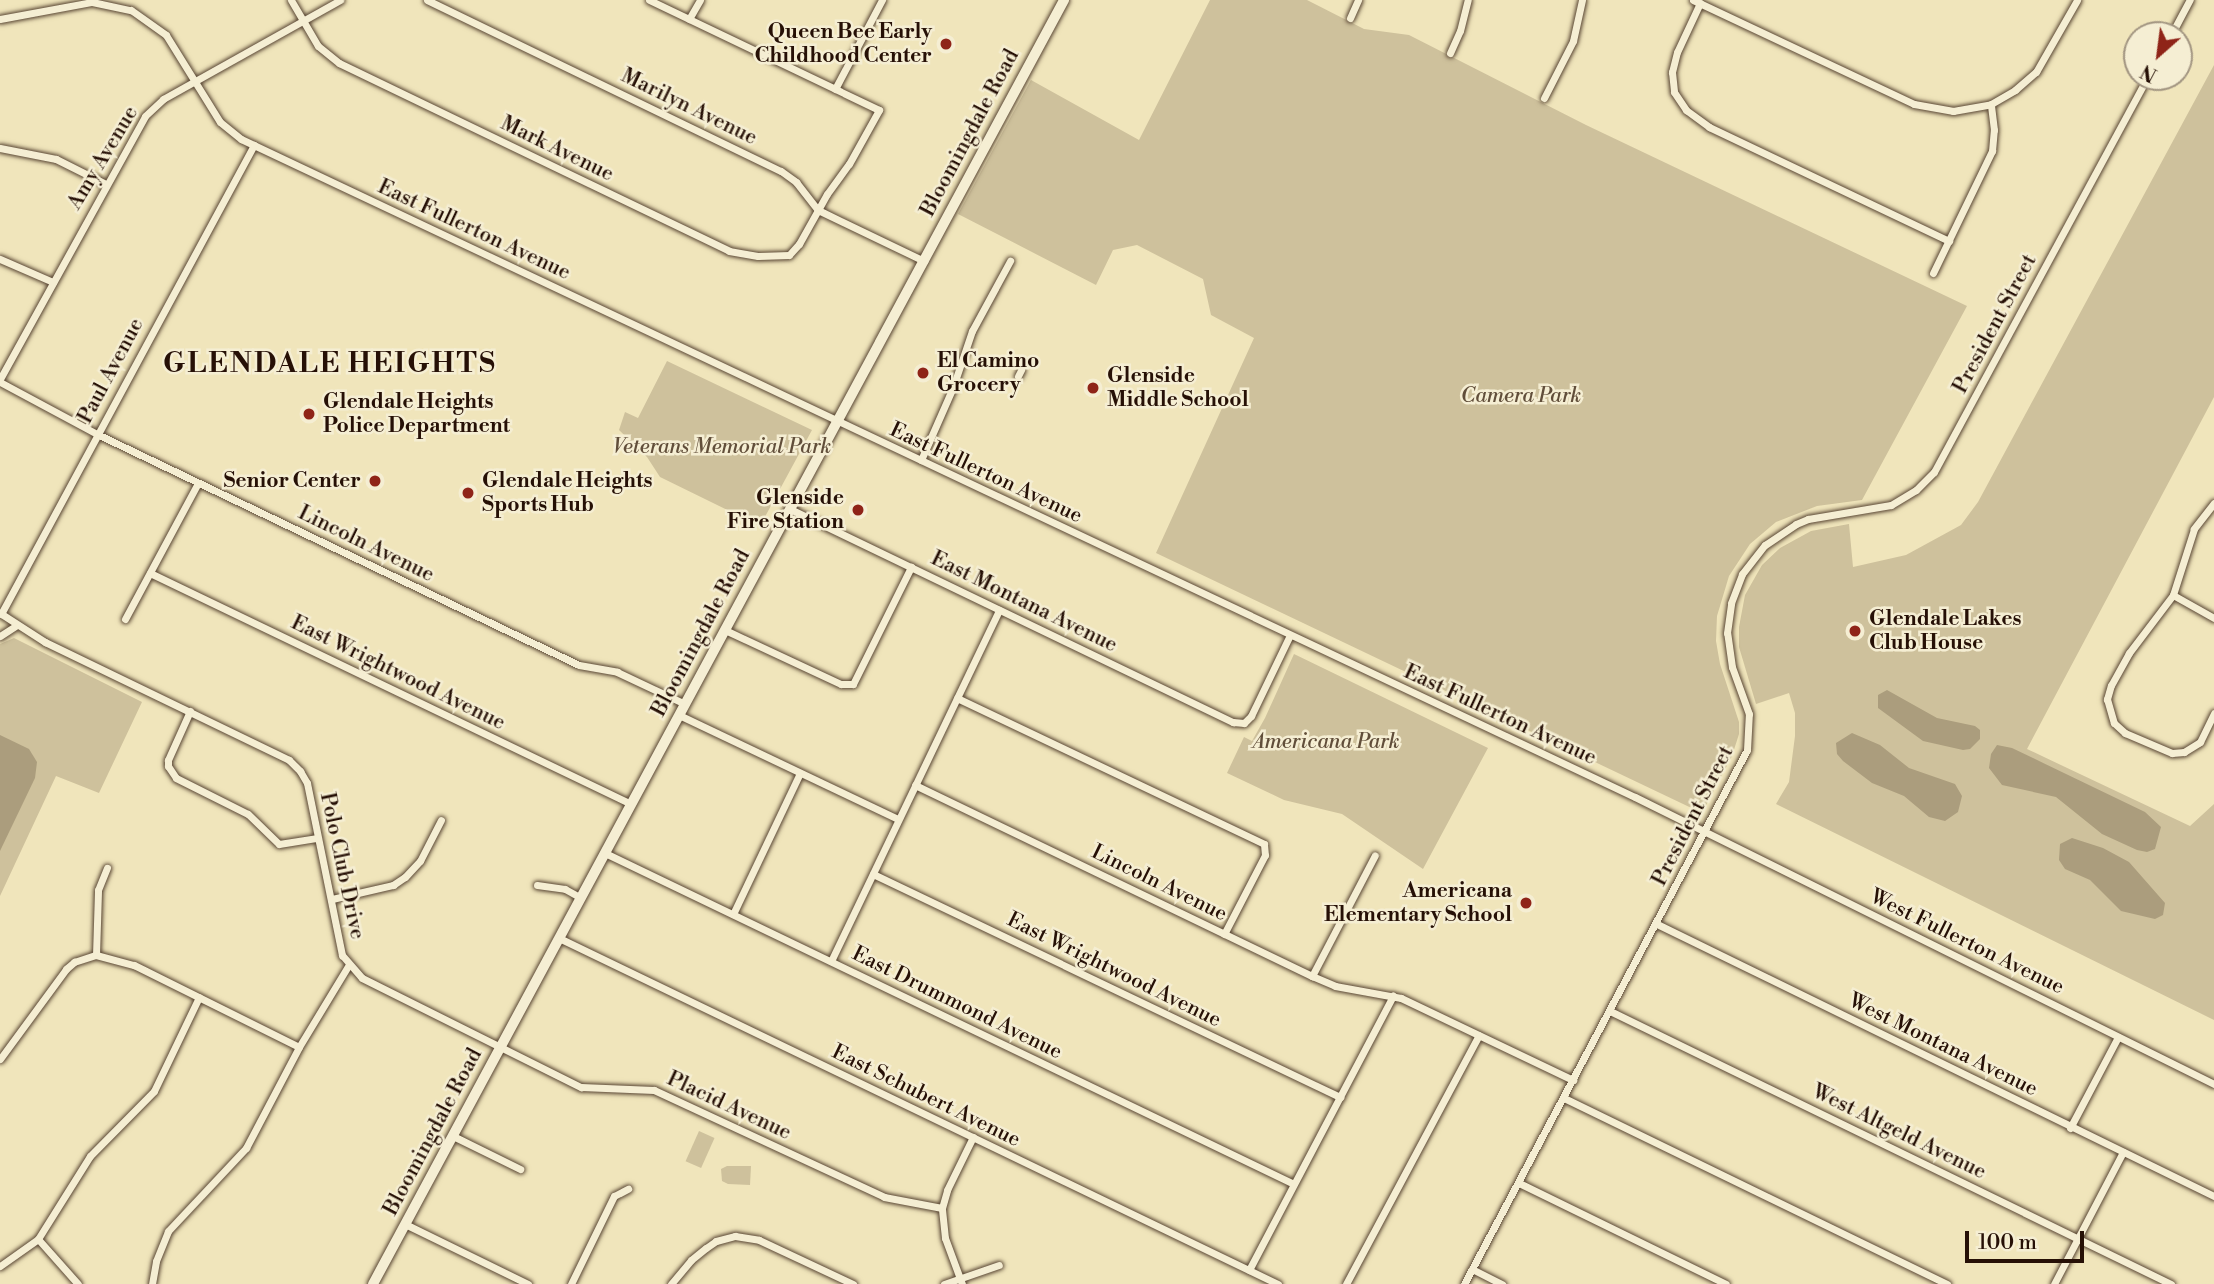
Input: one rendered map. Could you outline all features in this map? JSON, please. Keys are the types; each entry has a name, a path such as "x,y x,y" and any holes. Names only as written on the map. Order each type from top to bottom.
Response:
{"main road":[{"name":"Bloomingdale Road","path":"373,1284 1064,0"}],"street":[{"name":"Mark Avenue","path":"291,0 318,46 339,63 729,251 758,256 789,255 799,244 818,210"},
{"name":"Amy Avenue","path":"0,381 145,116 163,99 340,0"},
{"name":"Marilyn Avenue","path":"427,0 781,171 796,182 818,210 923,261"},
{"path":"649,0 879,110 849,164 818,210"},
{"path":"689,19 700,0"},
{"path":"835,89 882,0"},
{"path":"1350,18 1358,0"},
{"path":"1450,53 1460,31 1468,0"},
{"path":"1544,98 1573,41 1582,0"},
{"path":"1949,241 1709,127 1686,110 1674,92 1672,72 1676,52 1696,2 1904,100 1936,110 1990,104 2015,90 2036,72 2077,0"},
{"path":"2179,21 2190,0"},
{"name":"East Fullerton Avenue","path":"0,19 78,3 119,5 157,26 177,49 224,127 254,145 1705,832"},
{"name":"President Street","path":"1464,1284 1657,924 1749,742 1749,715 1732,667 1727,633 1731,603 1742,573 1760,550 1796,524 1808,519 1891,505 1916,490 1934,472 2140,91"},
{"path":"1933,273 1992,151 1994,130 1990,104"},
{"name":"Paul Avenue","path":"0,614 254,145"},
{"path":"0,148 56,159 106,184"},
{"path":"0,259 20,265 52,282"},
{"path":"920,460 953,387 972,331 1010,261"},
{"name":"Lincoln Avenue","path":"0,381 97,434 579,665 617,672 685,704"},
{"path":"125,619 198,483"},
{"path":"2214,503 2194,529 2173,595 2129,653 2109,689 2108,709 2114,723 2125,733 2161,750 2184,752 2200,741 2214,713"},
{"name":"East Montana Avenue","path":"790,509 1233,722 1244,723 1251,716 1290,635"},
{"path":"725,630 841,684 853,684 911,567"},
{"name":"East Wrightwood Avenue","path":"150,573 631,804"},
{"path":"2173,595 2214,618"},
{"path":"831,961 999,610"},
{"name":"Polo Club Drive","path":"0,614 45,642 289,760 307,783 342,955 348,966 362,978 501,1047"},
{"path":"0,636 17,625"},
{"path":"957,698 1261,842 1266,848 1265,855 1224,934"},
{"path":"190,712 168,760 168,766 176,778 248,814 279,844 318,838"},
{"path":"680,715 898,819"},
{"path":"733,914 800,773"},
{"name":"Lincoln Avenue","path":"915,785 1312,976 1335,986 1393,996 1573,1080"},
{"path":"332,899 393,885 405,877 420,861 442,820"},
{"name":"West Fullerton Avenue","path":"1705,832 2214,1084"},
{"name":"East Drummond Avenue","path":"605,853 1294,1184"},
{"path":"1312,976 1375,855"},
{"path":"96,955 98,890 107,868"},
{"name":"East Wrightwood Avenue","path":"873,874 1340,1097"},
{"path":"537,886 565,889 581,898"},
{"name":"West Montana Avenue","path":"1657,924 2214,1196"},
{"name":"East Schubert Avenue","path":"559,939 1278,1284"},
{"path":"0,1059 66,969 74,962 96,955 134,965 299,1047"},
{"path":"152,1284 156,1261 168,1231 241,1156 299,1047 348,966"},
{"path":"1249,1270 1393,996"},
{"path":"0,1266 38,1238 90,1156 154,1091 199,998"},
{"name":"West Altgeld Avenue","path":"1611,1011 2171,1284"},
{"path":"1346,1284 1479,1035"},
{"path":"2070,1128 2119,1037"},
{"name":"Placid Avenue","path":"501,1047 581,1087 653,1090 884,1197 942,1208"},
{"path":"1564,1098 1947,1284"},
{"path":"453,1136 520,1169"},
{"path":"960,1281 945,1238 942,1208 947,1190 973,1137"},
{"path":"2053,1284 2123,1152"},
{"path":"1518,1183 1726,1284"},
{"path":"571,1284 614,1196 628,1189"},
{"path":"405,1224 528,1284"},
{"path":"671,1284 681,1270 706,1248 735,1236 759,1240 853,1284"},
{"path":"38,1238 78,1284"},
{"path":"944,1284 960,1281 999,1265"},
{"path":"1472,1269 1502,1284"}],"green space":[{"name":"Camera Park","path":"1210,0 1307,0 1364,29 1409,35 1586,125 1967,306 1862,500 1817,506 1776,522 1750,544 1729,576 1717,616 1716,641 1720,664 1739,722 1739,734 1732,756 1702,813 1156,553 1254,338 1211,315 1203,279 1137,245 1113,250 1096,285 958,214 1031,80 1139,140"},
{"path":"2214,65 2214,397 2027,749 2190,826 2214,804 2214,1020 1776,804 1789,782 1795,713 1789,693 1756,704 1739,647 1739,627 1745,595 1762,565 1780,548 1811,531 1849,524 1853,567 1906,555 1961,525 1978,502"},
{"name":"Veterans Memorial Park","path":"667,361 812,430 760,526 660,477 647,457 619,430 625,412 638,418"},
{"path":"14,638 142,702 99,793 56,776 0,896 0,644"},
{"name":"Americana Park","path":"1294,654 1488,748 1423,869 1342,814 1284,800 1227,773 1244,737 1252,741 1265,718"},
{"path":"699,1131 715,1138 701,1168 686,1161"},
{"path":"727,1166 751,1166 750,1185 728,1184 722,1181 721,1169"}],"shaded area":[{"path":"1887,690 1937,718 1975,726 1980,730 1980,739 1970,749 1963,750 1923,741 1878,708 1878,695"},
{"path":"1852,733 1880,745 1909,768 1955,784 1962,796 1958,812 1945,821 1929,817 1904,796 1872,783 1837,754 1836,743"},
{"path":"0,735 29,749 37,762 35,778 0,851"},
{"path":"1997,745 2012,748 2145,812 2161,827 2155,849 2147,852 2137,850 2102,834 2056,797 2002,785 1989,768 1991,754"},
{"path":"2072,838 2103,848 2129,862 2165,903 2163,915 2155,919 2121,911 2090,880 2065,869 2059,860 2060,844"}],"place":[{"name":"Queen Bee Early Childhood Center","path":"946,44"},
{"name":"El Camino Grocery","path":"923,373"},
{"name":"Glenside Middle School","path":"1093,388"},
{"name":"Glendale Heights Police Department","path":"309,414"},
{"name":"Senior Center","path":"375,481"},
{"name":"Glendale Heights Sports Hub","path":"468,493"},
{"name":"Glenside Fire Station","path":"858,510"},
{"name":"Glendale Lakes Club House","path":"1855,631"},
{"name":"Americana Elementary School","path":"1526,903"}],"district":[{"name":"GLENDALE HEIGHTS","path":"330,364"}]}
